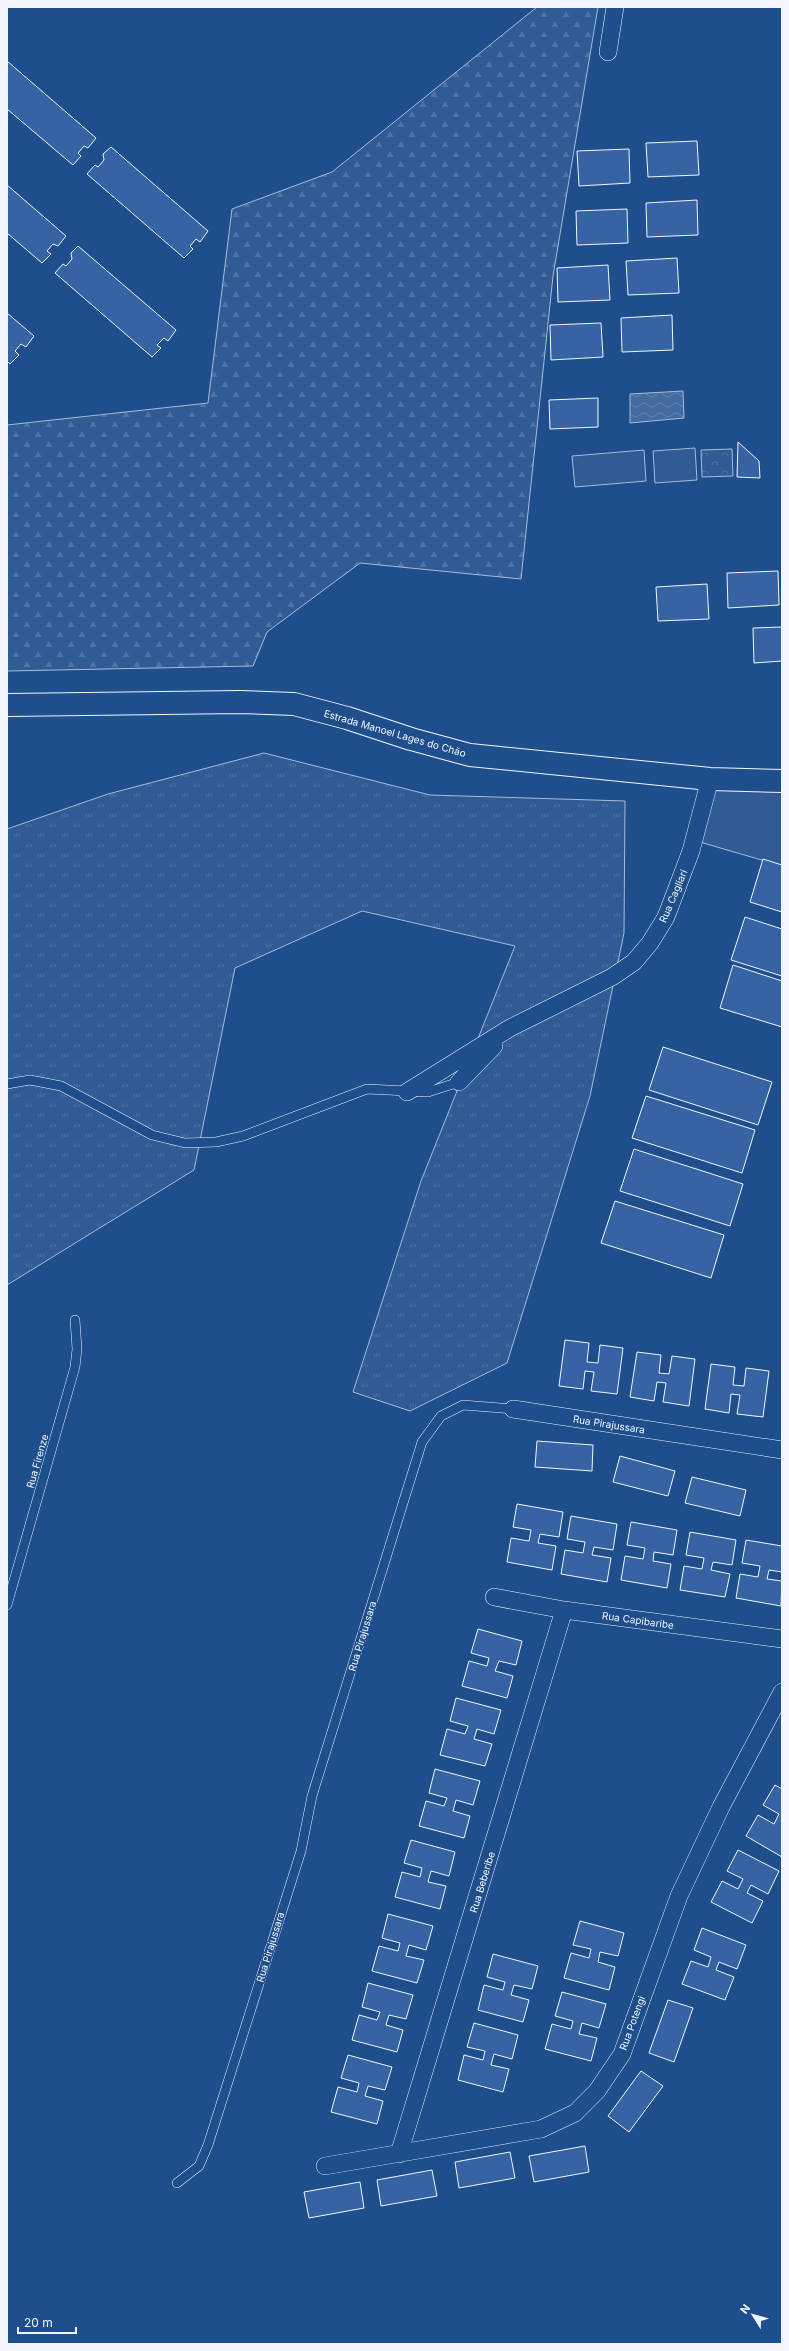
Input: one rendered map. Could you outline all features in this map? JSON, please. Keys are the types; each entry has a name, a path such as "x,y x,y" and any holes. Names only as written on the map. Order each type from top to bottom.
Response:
{"street":[{"path":"608,52 615,7"},
{"name":"Estrada Manoel Lages do Chão","path":"7,705 240,702 294,704 347,718 411,739 470,755 710,779 782,781"},
{"name":"Rua Cagliari","path":"407,1092 510,1028 612,977 634,962 650,942 666,917 689,857 710,779"},
{"name":"Rua Cagliari","path":"459,1082 510,1028"},
{"name":"Rua Pirajussara","path":"513,1409 782,1450"},
{"name":"Rua Capibaribe","path":"494,1597 564,1610 782,1639"},
{"name":"Rua Beberibe","path":"399,2154 564,1610"},
{"name":"Rua Potengi","path":"325,2166 541,2128 575,2113 597,2091 622,2054 679,1896 721,1807 782,1692"}],"lane":[{"path":"7,1084 30,1080 61,1086 152,1135 186,1143 216,1142 243,1136 367,1089 428,1092 459,1082"},
{"name":"Rua Firenze","path":"7,1605 75,1367 75,1320"},
{"name":"Rua Pirajussara","path":"177,2183 199,2166 208,2145 301,1851 312,1796 422,1442 441,1416 463,1405 513,1409"}],"green space":[{"path":"537,7 598,7 553,276 521,579 360,563 267,632 253,666 7,671 7,425 208,403 232,209 332,172"},
{"path":"732,449 733,476 702,477 701,450"},
{"path":"264,753 430,795 625,801 624,933 590,1096 507,1363 410,1411 353,1392 421,1181 515,946 362,911 235,968 194,1170 7,1285 7,829 108,794"}],"shaded area":[{"path":"695,448 697,480 655,483 653,451"},
{"path":"644,450 646,481 575,487 572,456"},
{"path":"710,779 782,785 782,866 700,842"}],"water":[{"path":"683,391 684,418 630,423 630,394"}],"building":[{"path":"7,61 96,138 88,148 84,146 78,153 81,156 73,165 7,109"},
{"path":"697,141 699,175 648,177 646,143"},
{"path":"111,147 208,231 200,242 196,239 190,246 193,249 184,258 87,174 95,165 98,167 104,160 103,154"},
{"path":"629,149 630,183 579,186 577,151"},
{"path":"7,185 66,236 58,246 53,244 47,251 51,254 42,263 7,233"},
{"path":"697,200 698,235 647,237 646,203"},
{"path":"627,209 628,243 577,245 576,211"},
{"path":"78,246 176,330 168,341 164,338 157,345 161,348 152,357 55,273 63,264 66,266 72,259 71,253"},
{"path":"677,258 679,293 628,295 626,261"},
{"path":"608,265 610,300 558,302 557,268"},
{"path":"7,313 34,336 26,347 21,344 15,351 19,355 10,364 7,361"},
{"path":"672,315 673,350 622,352 621,318"},
{"path":"601,323 603,357 551,360 550,325"},
{"path":"598,398 598,427 550,429 549,400"},
{"path":"738,442 759,461 760,478 737,477"},
{"path":"778,571 779,605 728,608 727,573"},
{"path":"707,584 709,619 658,621 656,587"},
{"path":"782,627 782,661 754,663 753,628"},
{"path":"763,859 782,865 782,912 750,902"},
{"path":"745,917 782,929 782,976 731,960"},
{"path":"733,965 782,981 782,1027 720,1008"},
{"path":"663,1047 772,1082 758,1125 649,1090"},
{"path":"646,1096 755,1130 742,1173 632,1138"},
{"path":"634,1149 743,1184 730,1226 620,1191"},
{"path":"615,1201 724,1235 711,1278 601,1243"},
{"path":"565,1340 589,1343 587,1362 598,1363 600,1345 623,1348 617,1394 591,1391 594,1372 585,1371 583,1389 559,1386"},
{"path":"637,1352 661,1355 659,1373 669,1374 672,1356 695,1359 689,1406 663,1402 666,1383 657,1382 654,1401 630,1397"},
{"path":"711,1364 735,1367 733,1385 744,1386 746,1368 769,1371 763,1417 737,1414 740,1395 731,1394 729,1413 705,1409"},
{"path":"537,1441 593,1445 592,1471 535,1467"},
{"path":"620,1456 675,1471 668,1496 613,1482"},
{"path":"692,1477 746,1490 740,1516 685,1503"},
{"path":"517,1504 563,1512 559,1537 540,1534 538,1543 556,1546 552,1570 507,1562 511,1538 529,1541 531,1530 513,1527"},
{"path":"571,1516 617,1524 613,1550 594,1547 592,1555 611,1558 607,1582 561,1574 565,1550 583,1553 585,1542 567,1539"},
{"path":"631,1522 677,1530 673,1555 654,1552 653,1561 671,1564 667,1588 621,1580 625,1556 643,1559 645,1548 627,1545"},
{"path":"690,1532 736,1540 732,1565 713,1562 711,1570 730,1574 725,1597 680,1590 684,1566 702,1569 704,1558 686,1555"},
{"path":"746,1540 782,1546 782,1572 769,1570 767,1579 782,1581 781,1606 736,1598 740,1574 758,1577 760,1566 742,1563"},
{"path":"478,1629 522,1641 516,1665 499,1661 495,1671 513,1676 507,1698 462,1686 469,1661 487,1666 489,1658 471,1653"},
{"path":"456,1698 501,1710 494,1734 477,1729 474,1739 492,1744 485,1766 440,1755 447,1729 465,1734 468,1726 450,1721"},
{"path":"435,1769 480,1781 473,1805 456,1800 453,1811 470,1816 464,1838 419,1826 426,1801 444,1806 447,1798 429,1793"},
{"path":"775,1785 782,1789 782,1857 746,1836 758,1815 774,1824 779,1814 763,1805"},
{"path":"411,1840 455,1852 449,1876 431,1871 428,1882 446,1886 440,1909 395,1897 402,1872 420,1877 422,1868 404,1863"},
{"path":"738,1850 779,1871 768,1894 751,1885 747,1893 763,1901 752,1923 711,1902 722,1881 738,1889 743,1879 727,1871"},
{"path":"388,1914 433,1926 426,1950 409,1945 406,1956 424,1960 417,1983 372,1971 379,1946 398,1951 400,1943 382,1938"},
{"path":"580,1921 624,1933 618,1956 600,1952 598,1962 615,1967 609,1990 564,1978 571,1953 589,1958 591,1949 573,1945"},
{"path":"702,1928 746,1945 737,1969 719,1962 716,1970 734,1977 725,2000 682,1984 691,1961 708,1967 711,1957 694,1950"},
{"path":"493,1954 538,1966 532,1989 514,1985 511,1995 529,2000 523,2022 478,2010 484,1985 503,1990 505,1982 487,1977"},
{"path":"368,1983 413,1995 406,2019 389,2015 386,2025 403,2030 397,2052 352,2040 359,2015 377,2020 380,2012 362,2007"},
{"path":"562,1992 606,2004 599,2028 582,2023 579,2034 597,2038 591,2061 545,2049 552,2024 571,2029 573,2021 555,2016"},
{"path":"668,2000 693,2008 674,2062 649,2053"},
{"path":"474,2023 518,2035 512,2059 494,2054 491,2065 509,2069 503,2092 458,2080 464,2055 483,2060 485,2051 467,2047"},
{"path":"348,2055 392,2067 385,2090 368,2086 365,2096 383,2101 377,2124 331,2112 338,2087 357,2092 359,2083 341,2078"},
{"path":"641,2071 663,2086 629,2132 608,2116"},
{"path":"585,2146 589,2172 534,2182 529,2156"},
{"path":"510,2152 515,2178 459,2188 455,2162"},
{"path":"432,2170 437,2196 381,2206 377,2180"},
{"path":"360,2182 364,2208 309,2218 304,2192"}]}
